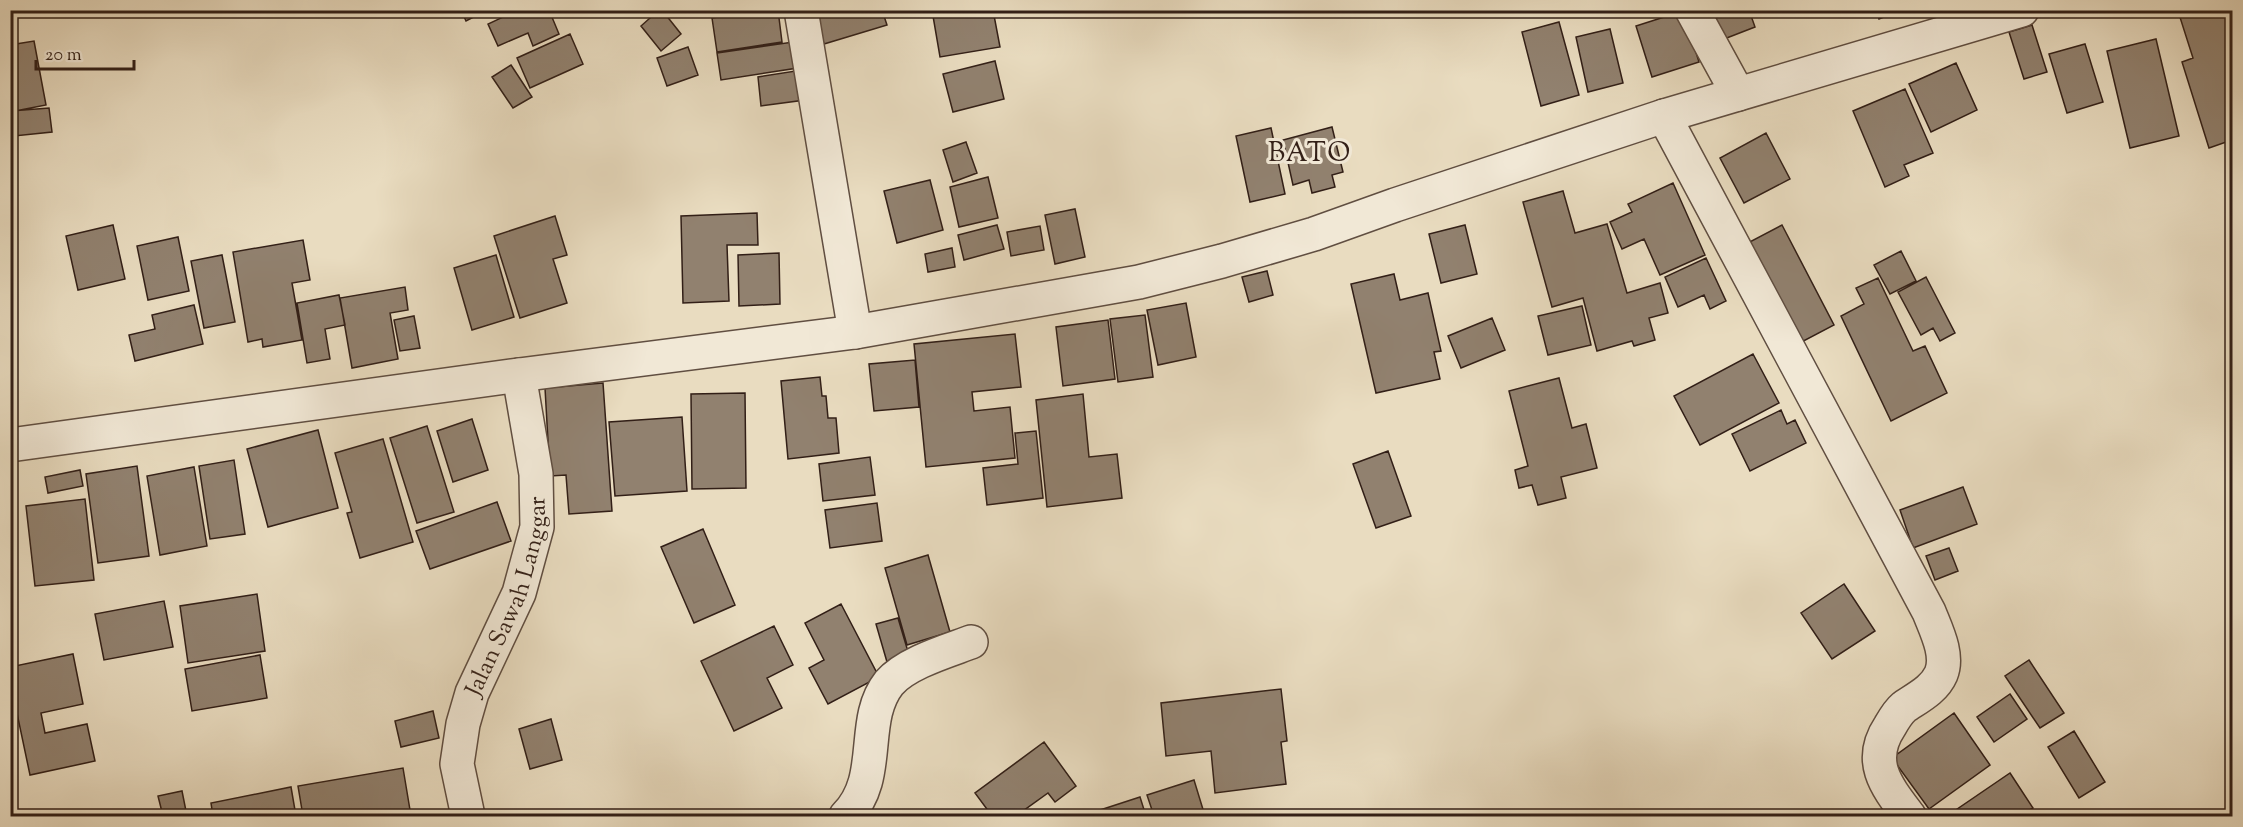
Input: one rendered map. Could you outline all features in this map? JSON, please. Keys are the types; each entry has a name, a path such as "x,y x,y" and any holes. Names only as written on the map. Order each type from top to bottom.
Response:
{"street":[{"path":"801,10 855,332"},
{"path":"1692,10 1738,94"},
{"path":"10,445 519,375 855,332 1128,285 1314,234 1664,116 2022,10"},
{"path":"1664,116 1929,612 1943,650 1941,673 1928,692 1901,709 1885,734 1879,756 1884,782 1909,816"},
{"name":"Jalan Sawah Langgar","path":"468,816 457,764 463,724 472,693 519,593 531,556 537,527 536,474 519,375"},
{"path":"846,816 857,805 868,774 877,708 889,683 917,663 971,642"}],"building":[{"path":"461,10 487,10 466,21"},
{"path":"518,10 549,10 559,34 533,46 528,33 498,46 488,24"},
{"path":"659,10 662,10 681,34 661,51 641,26"},
{"path":"763,10 778,10 782,42 717,52 712,18"},
{"path":"814,10 882,10 887,25 824,44"},
{"path":"966,10 993,10 1000,47 940,57 933,16"},
{"path":"1708,10 1749,10 1755,27 1719,41"},
{"path":"1876,10 1901,10 1879,19"},
{"path":"2225,10 2232,33 2232,140 2209,148 2182,62 2193,58 2178,11"},
{"path":"1683,11 1699,62 1652,77 1636,26"},
{"path":"1559,22 1579,95 1541,106 1522,32"},
{"path":"2032,25 2047,72 2024,79 2009,32"},
{"path":"1610,29 1623,83 1588,92 1576,37"},
{"path":"570,34 583,64 530,88 517,58"},
{"path":"2156,39 2179,136 2130,148 2107,51"},
{"path":"34,41 46,105 10,112 10,45"},
{"path":"800,41 804,67 721,80 717,53"},
{"path":"2085,44 2103,102 2067,113 2049,54"},
{"path":"688,47 698,75 667,86 657,58"},
{"path":"995,61 1004,99 953,112 943,74"},
{"path":"1956,63 1977,110 1931,132 1909,84"},
{"path":"511,65 532,97 513,108 492,77"},
{"path":"802,70 805,100 761,106 758,77"},
{"path":"1905,89 1933,153 1904,165 1909,176 1885,187 1853,111"},
{"path":"49,108 52,132 14,136 11,111"},
{"path":"1332,127 1343,172 1332,175 1335,187 1312,193 1309,180 1293,185 1283,140"},
{"path":"1271,128 1285,194 1250,202 1236,136"},
{"path":"1766,133 1790,179 1744,203 1720,158"},
{"path":"966,142 977,173 953,182 943,150"},
{"path":"988,177 998,218 959,227 950,187"},
{"path":"930,180 943,230 897,243 884,191"},
{"path":"1673,183 1705,255 1660,275 1644,239 1622,249 1610,222 1632,212 1628,204"},
{"path":"1563,191 1575,233 1607,224 1627,293 1660,283 1668,313 1649,318 1655,340 1634,346 1632,341 1597,351 1583,298 1552,307 1523,202"},
{"path":"1075,209 1085,257 1055,264 1045,215"},
{"path":"757,213 758,245 727,245 729,301 683,303 681,216"},
{"path":"555,216 567,255 553,259 567,303 520,318 494,236"},
{"path":"113,225 125,279 78,290 66,236"},
{"path":"997,225 1004,249 964,260 958,235"},
{"path":"1465,225 1477,274 1441,283 1429,234"},
{"path":"1782,225 1834,325 1794,346 1742,246"},
{"path":"1040,226 1044,250 1011,256 1007,232"},
{"path":"178,237 189,291 148,300 137,246"},
{"path":"303,240 310,280 292,283 302,340 263,347 262,339 248,342 233,252"},
{"path":"952,248 955,267 928,272 925,254"},
{"path":"1901,251 1916,281 1890,294 1874,265"},
{"path":"779,253 780,304 739,306 738,255"},
{"path":"222,255 235,322 204,328 191,261"},
{"path":"496,255 514,317 472,330 454,268"},
{"path":"1706,258 1726,301 1710,309 1704,295 1678,307 1665,277"},
{"path":"1267,271 1273,295 1249,302 1242,277"},
{"path":"1394,274 1400,300 1428,293 1441,351 1434,352 1440,379 1376,393 1351,284"},
{"path":"1926,277 1955,333 1940,341 1933,328 1921,335 1898,292"},
{"path":"1878,278 1913,351 1925,346 1947,393 1891,421 1841,316 1864,304 1856,288"},
{"path":"405,287 408,310 390,313 398,359 352,368 340,298"},
{"path":"339,295 345,325 325,329 330,359 307,363 297,303"},
{"path":"1186,303 1196,357 1158,365 1147,310"},
{"path":"194,305 203,344 135,361 129,335 155,329 152,315"},
{"path":"1582,306 1591,345 1548,355 1538,316"},
{"path":"1145,315 1153,377 1118,382 1110,319"},
{"path":"414,316 420,348 400,351 394,320"},
{"path":"1492,318 1505,350 1461,368 1448,336"},
{"path":"1108,320 1115,379 1063,386 1056,327"},
{"path":"1015,334 1021,387 972,392 974,411 1010,407 1015,458 926,467 914,344"},
{"path":"1753,354 1779,403 1700,445 1674,396"},
{"path":"915,360 919,407 874,411 869,364"},
{"path":"820,377 822,396 826,396 828,418 836,418 839,453 788,459 781,381"},
{"path":"1559,378 1572,428 1586,424 1597,468 1561,477 1566,498 1538,505 1532,485 1519,488 1515,470 1528,466 1509,391"},
{"path":"603,383 612,511 569,514 566,475 550,476 545,388"},
{"path":"745,393 746,488 692,489 691,394"},
{"path":"1083,394 1089,457 1117,454 1122,498 1047,507 1036,400"},
{"path":"1781,410 1787,424 1795,420 1806,443 1750,471 1732,434"},
{"path":"682,417 687,491 615,496 609,422"},
{"path":"472,419 488,470 453,482 437,431"},
{"path":"427,426 454,512 417,523 390,438"},
{"path":"318,430 338,508 268,527 247,449"},
{"path":"1036,431 1043,498 987,505 983,468 1018,464 1015,433"},
{"path":"383,439 413,542 360,558 347,513 352,512 335,453"},
{"path":"1388,451 1411,516 1376,528 1353,464"},
{"path":"870,457 875,495 823,501 819,464"},
{"path":"234,460 245,534 210,539 199,466"},
{"path":"137,466 149,556 98,563 86,474"},
{"path":"194,467 207,546 160,555 147,476"},
{"path":"80,470 83,486 48,493 45,477"},
{"path":"1963,487 1977,524 1913,548 1900,510"},
{"path":"85,499 94,580 35,586 26,506"},
{"path":"497,502 511,541 430,569 416,531"},
{"path":"877,503 882,541 830,548 825,510"},
{"path":"703,529 735,605 694,623 661,547"},
{"path":"1949,548 1958,571 1935,580 1926,556"},
{"path":"928,555 950,632 907,645 885,568"},
{"path":"1844,584 1875,631 1832,659 1801,613"},
{"path":"257,594 265,651 188,663 180,606"},
{"path":"164,601 173,647 104,660 95,614"},
{"path":"841,604 879,677 828,704 809,668 824,660 805,623"},
{"path":"898,618 909,655 887,662 876,624"},
{"path":"774,626 793,665 767,678 782,708 734,731 701,661"},
{"path":"73,654 83,704 41,713 45,733 87,724 95,761 30,775 10,680 10,667"},
{"path":"260,655 267,698 192,711 185,669"},
{"path":"2029,660 2064,713 2040,728 2005,676"},
{"path":"1281,689 1287,741 1281,742 1286,784 1215,793 1211,751 1166,756 1161,703"},
{"path":"2010,694 2027,719 1994,742 1977,717"},
{"path":"433,711 439,738 401,747 395,721"},
{"path":"1954,713 1990,765 1929,809 1892,758"},
{"path":"551,719 562,760 530,769 519,729"},
{"path":"2074,731 2105,782 2079,798 2048,747"},
{"path":"1044,742 1076,786 1055,802 1048,793 1016,816 992,816 975,793"},
{"path":"403,768 411,816 303,816 298,786"},
{"path":"2010,773 2033,808 2019,816 1947,816"},
{"path":"1194,780 1205,816 1154,816 1147,795"},
{"path":"291,787 296,816 213,816 211,803"},
{"path":"182,791 187,816 163,816 158,796"},
{"path":"1140,797 1146,816 1096,816 1094,812"}],"district":[{"name":"BATO","path":"1310,152"}]}
